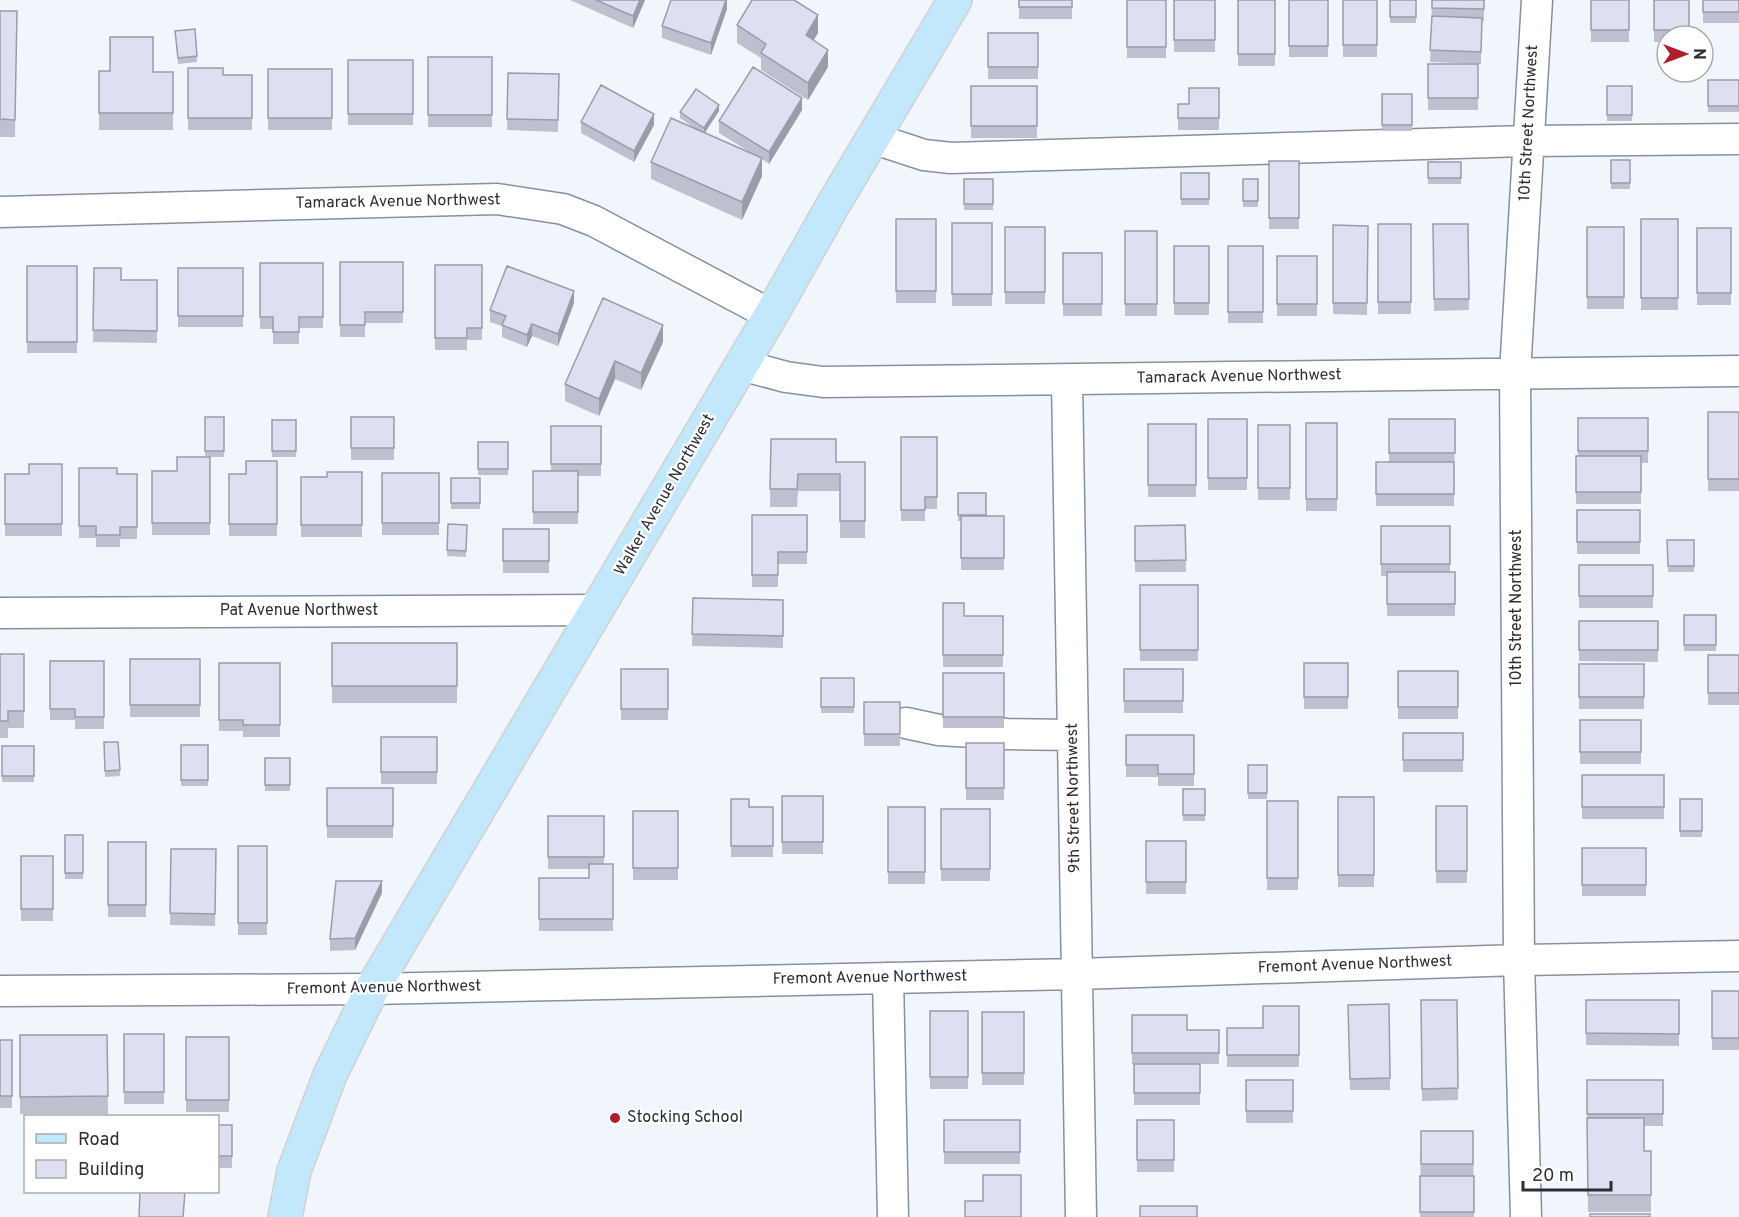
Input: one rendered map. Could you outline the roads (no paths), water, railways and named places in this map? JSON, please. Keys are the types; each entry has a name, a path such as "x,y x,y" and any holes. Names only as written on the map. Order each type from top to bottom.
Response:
{"main road":[{"name":"Walker Avenue Northwest","path":"285,1217 294,1171 330,1075 372,989 955,0"}],"street":[{"name":"10th Street Northwest","path":"1526,1217 1519,960 1515,373 1537,0"},
{"path":"872,138 924,155 951,158 1528,141 1739,139"},
{"name":"Tamarack Avenue Northwest","path":"0,212 497,199 530,203 563,209 594,221 771,315"},
{"name":"Tamarack Avenue Northwest","path":"741,365 786,377 824,382 1739,371"},
{"name":"9th Street Northwest","path":"1067,380 1081,1217"},
{"name":"Pat Avenue Northwest","path":"0,613 597,610"},
{"path":"906,723 939,730 1073,735"},
{"name":"Fremont Avenue Northwest","path":"0,991 372,989 1077,974 1519,960 1739,956"},
{"path":"888,978 893,1217"}],"place":[{"name":"Stocking School","path":"615,1118"}]}
